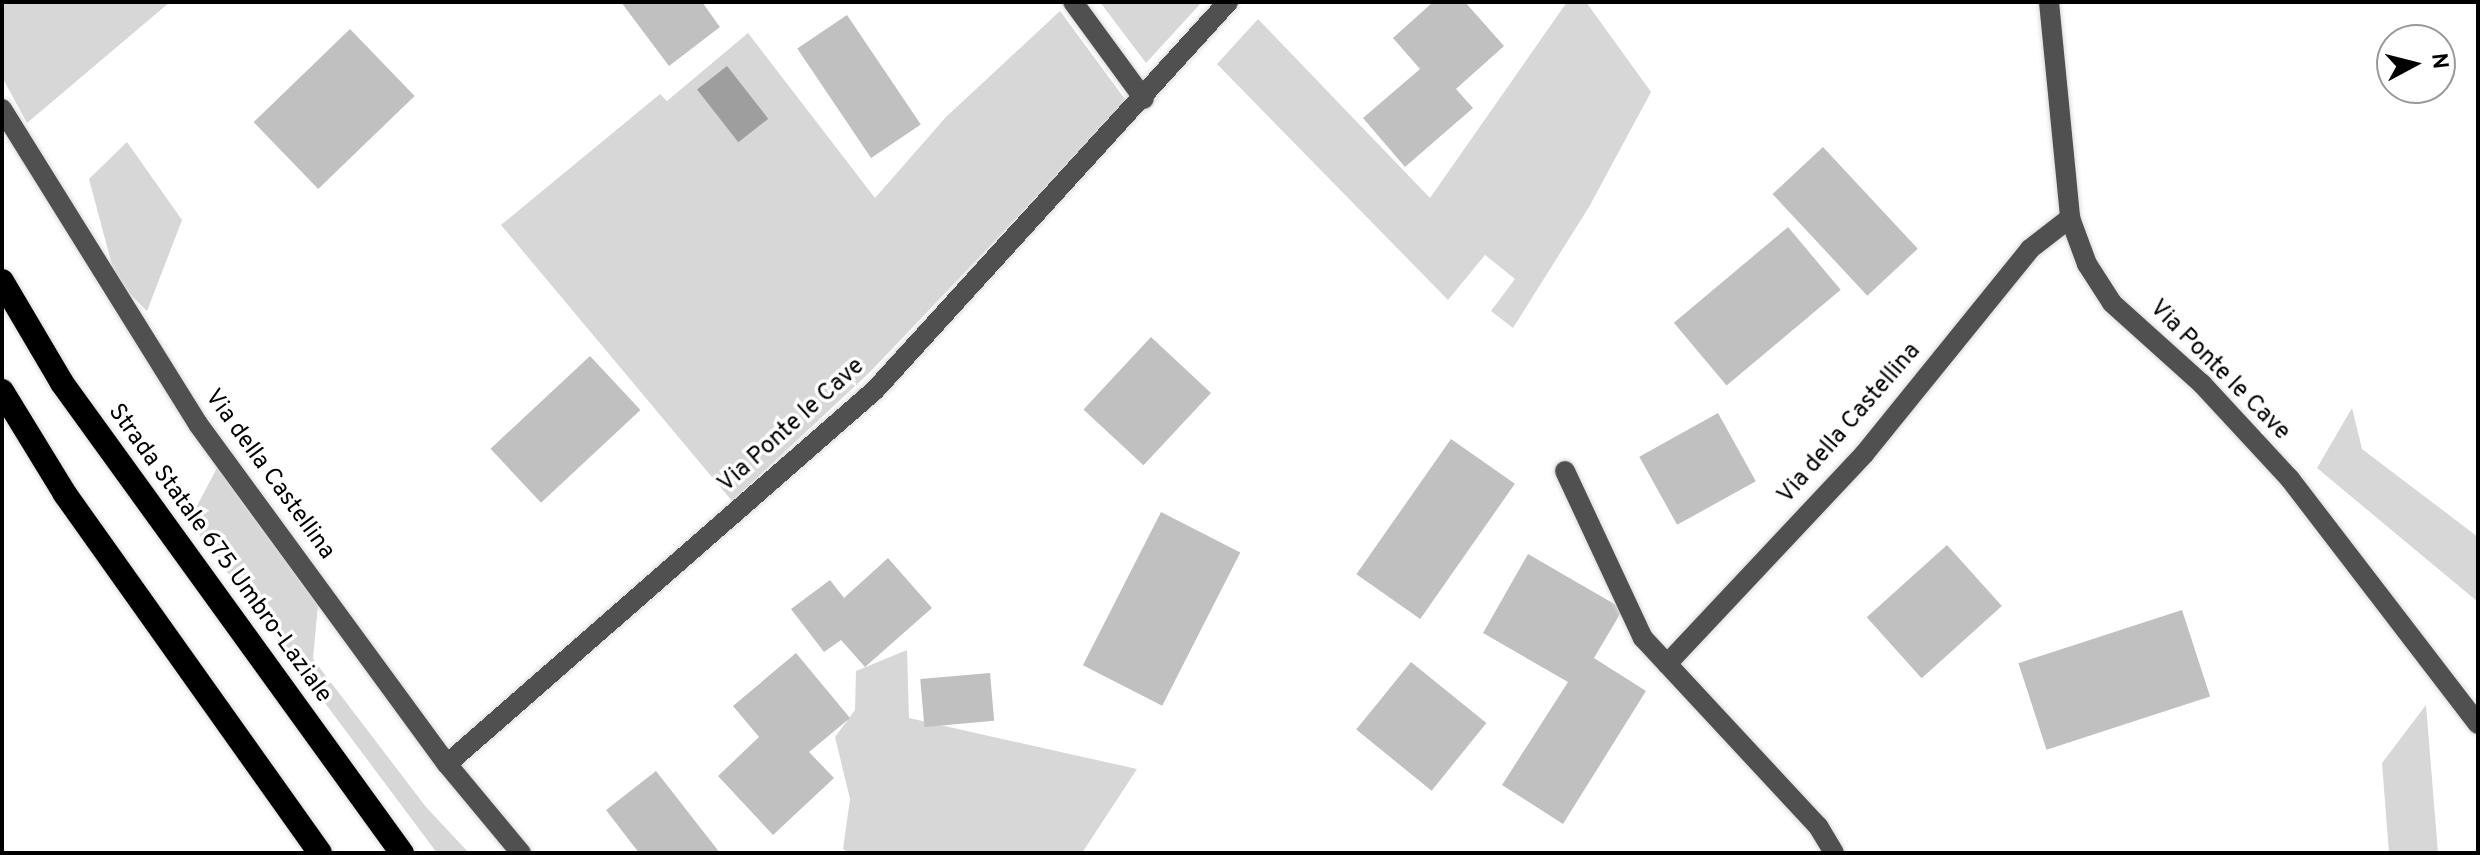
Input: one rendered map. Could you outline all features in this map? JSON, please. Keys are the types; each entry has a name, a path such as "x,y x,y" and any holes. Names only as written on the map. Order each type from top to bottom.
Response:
{"highway":[{"name":"Strada Statale 675 Umbro-Laziale","path":"2,281 62,383 402,853"},
{"path":"2,391 74,507 320,853"}],"street":[{"path":"1073,2 1144,99"},
{"name":"Via Ponte le Cave","path":"447,764 875,390 1144,99 1228,2"},
{"name":"Via Ponte le Cave","path":"2049,2 2070,218 2087,264 2112,303 2246,429 2478,724"},
{"name":"Via della Castellina","path":"2,109 198,424 447,764 521,853"},
{"name":"Via della Castellina","path":"1667,664 1865,453 2030,249 2070,218"},
{"path":"1565,471 1643,638 1818,826 1834,853"}],"shaded area":[{"path":"2,2 170,2 27,123 2,77"},
{"path":"1100,2 1202,2 1146,63"},
{"path":"1567,2 1586,2 1651,92 1589,207 1513,328 1491,311 1515,279 1485,255 1448,300 1217,64 1258,19 1430,198"},
{"path":"1060,11 1127,102 870,372 732,501 501,225 660,94 667,101 748,33 875,198 946,117"},
{"path":"727,66 768,119 738,142 697,89"},
{"path":"127,142 182,220 147,311 116,280 89,179"},
{"path":"2352,408 2362,449 2478,537 2478,602 2317,468"},
{"path":"218,466 318,604 313,659 426,807 469,853 437,853 189,521"},
{"path":"907,650 909,718 1137,769 1082,853 850,853 843,849 850,799 835,737 855,710 856,671"},
{"path":"2426,705 2438,853 2389,853 2382,763"}],"building":[{"path":"621,2 702,2 720,27 669,66"},
{"path":"1433,2 1465,2 1504,46 1456,89 1473,108 1405,167 1363,118 1420,69 1393,38"},
{"path":"847,15 921,124 871,158 797,49"},
{"path":"350,29 415,96 318,189 254,122"},
{"path":"1823,147 1918,249 1867,296 1773,194"},
{"path":"1788,227 1841,290 1727,386 1674,323"},
{"path":"1151,337 1211,393 1143,465 1083,409"},
{"path":"590,356 640,410 541,503 491,449"},
{"path":"1718,413 1756,481 1677,525 1639,457"},
{"path":"1451,439 1515,484 1420,619 1356,574"},
{"path":"1161,512 1240,552 1162,706 1083,665"},
{"path":"1947,545 2002,606 1922,678 1867,617"},
{"path":"1528,554 1623,609 1594,658 1646,691 1563,824 1502,785 1568,682 1483,633"},
{"path":"888,558 932,608 865,667 841,640 824,652 791,609 830,580 844,598"},
{"path":"2182,610 2210,697 2047,750 2018,663"},
{"path":"796,653 850,718 809,752 834,778 773,835 718,776 759,737 733,706"},
{"path":"1411,662 1486,723 1432,791 1356,730"},
{"path":"990,673 994,721 924,727 920,679"},
{"path":"656,771 720,853 639,853 606,810"}]}
